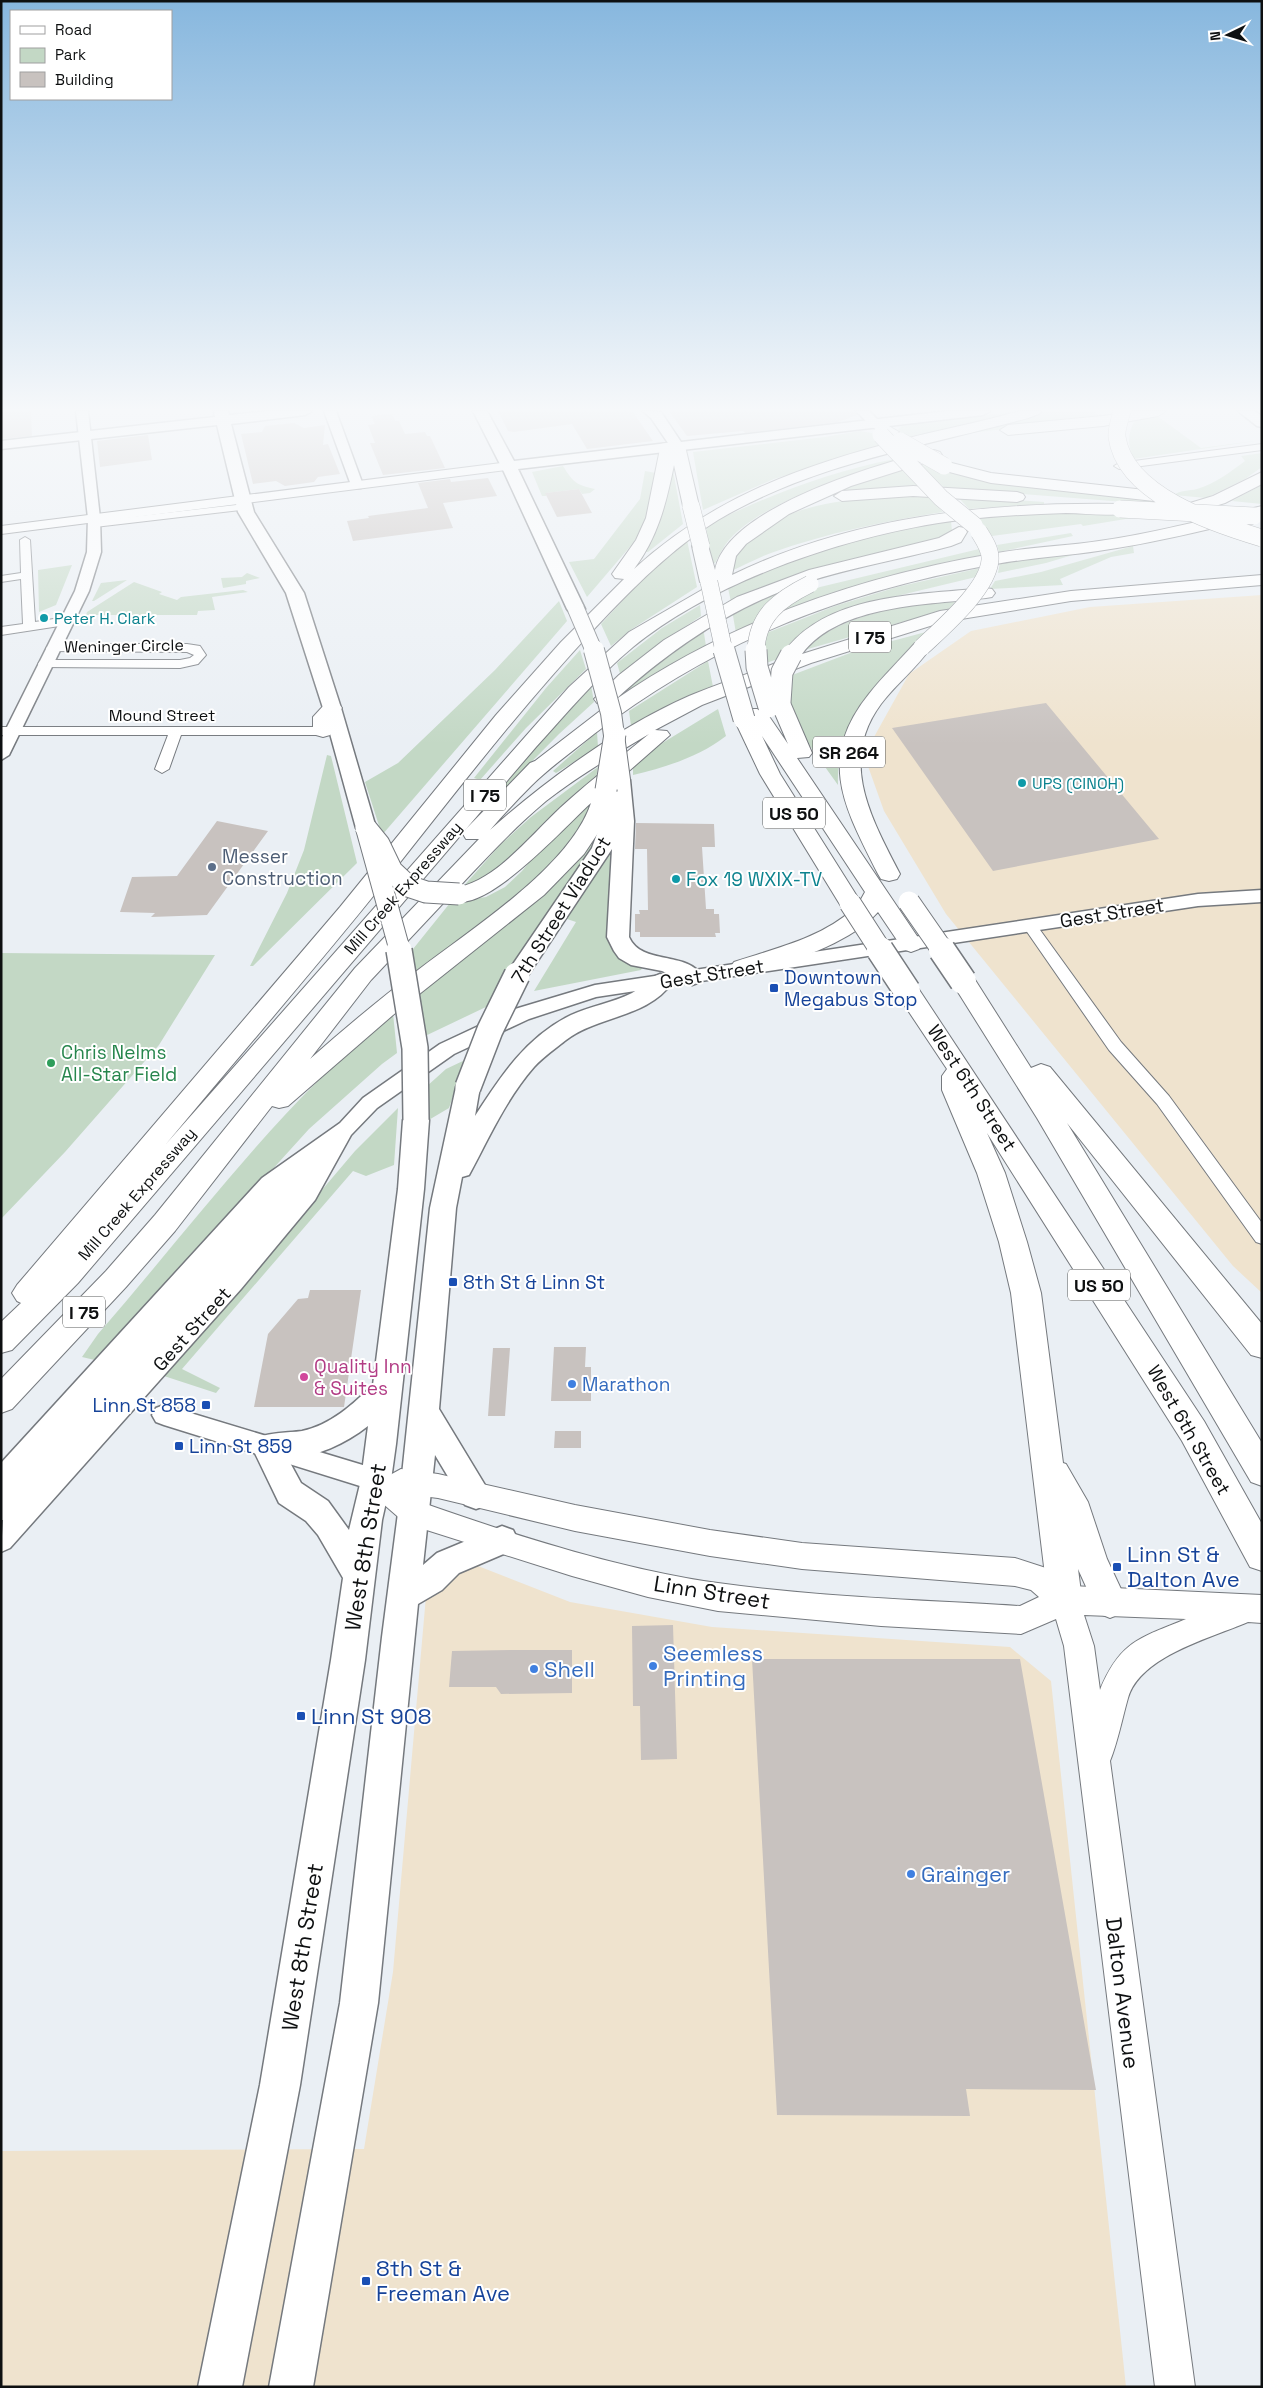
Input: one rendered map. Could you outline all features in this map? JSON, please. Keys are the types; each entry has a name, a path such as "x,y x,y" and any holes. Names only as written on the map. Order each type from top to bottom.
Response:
{"highway":[{"path":"570,642 592,610 635,557 650,532 653,522"},
{"name":"West 6th Street","path":"695,522 700,546 716,579 720,629 726,659 763,710 770,774 907,992 956,1062 1193,1431 1262,1556"},
{"path":"1,1324 154,1139 348,912 434,803 570,642 628,584 682,535 704,522"},
{"path":"716,579 733,548 755,528 765,522"},
{"path":"755,528 765,522"},
{"name":"Mill Creek Expressway","path":"1,1342 68,1274 529,743 575,692 628,643 684,606 747,572 854,534 910,522"},
{"path":"958,522 960,527 971,530"},
{"path":"1103,525 1120,522"},
{"path":"525,780 578,737 643,690 716,647 822,603 980,559 1135,522"},
{"path":"911,944 879,878 763,710 791,655 799,644 817,630 856,611 914,594 1058,562 1126,541 1210,522"},
{"path":"1215,522 1262,538"},
{"path":"363,974 433,879 579,722 626,678 676,638 699,623 772,588 827,571 945,542 971,530"},
{"name":"SR 264","path":"879,878 861,817 852,794 849,754 856,728 868,708 976,589 988,571 990,562 988,550 971,530"},
{"name":"US 50","path":"1000,539 810,584 777,602 764,618 756,636 755,659 761,684 763,710 802,753 879,878 909,902 996,1031 1262,1472"},
{"path":"933,573 1018,555 1126,541"},
{"name":"Mill Creek Expressway","path":"1,1400 116,1278 165,1222 363,974 485,846 539,797 587,762 648,726 696,701 863,639 940,617 1071,596 1262,580"},
{"path":"856,611 935,598 1006,591 1244,581"},
{"path":"366,828 379,844 392,871 408,886 426,892 459,894 489,885 569,811 652,741 679,721 744,682"},
{"path":"323,730 323,717 332,708"},
{"path":"165,1222 196,1200 276,1102 376,1015 536,890 576,850 597,818 613,785 615,734"},
{"path":"742,968 836,933 867,912 873,903 879,878"},
{"path":"996,1031 1016,1041 1262,1346"},
{"path":"956,1062 955,1090 991,1173 1026,1292 1065,1600"},
{"path":"1048,1464 1072,1502 1091,1561 1110,1602"}],"main road":[{"path":"1,530 80,522"},
{"name":"West 8th Street","path":"220,2387 280,2085 347,1669 366,1520 376,1480 411,1189 416,1120 415,1048 405,977 366,828 332,708 294,593 282,567 251,522"},
{"path":"535,522 597,655 607,689 615,734"},
{"path":"613,785 624,821 618,937 621,946 626,952 643,962 669,966 692,977"},
{"name":"7th Street Viaduct","path":"444,1208 468,1087 490,1030 517,975 602,848 611,829 613,785"},
{"path":"444,1208 464,1158 480,1128 526,1060 559,1033 578,1021 641,998 660,982"},
{"name":"West 8th Street","path":"290,2387 359,2002 403,1596 414,1513 444,1208"},
{"path":"358,1574 329,1524 317,1511 290,1492 268,1447 307,1443 328,1436 362,1415 386,1392"},
{"path":"424,1412 476,1495"},
{"name":"Linn Street","path":"376,1480 417,1482 629,1529 728,1546 802,1556 1016,1572 1040,1579 1065,1600"},
{"name":"Linn Street","path":"376,1480 414,1513 572,1563 648,1583 726,1598 881,1612 1021,1620 1065,1600 1254,1609"},
{"path":"403,1596 431,1579 448,1563 502,1540"},
{"name":"Dalton Avenue","path":"1065,1600 1079,1646 1175,2387"},
{"path":"1095,1761 1111,1708 1112,1694 1122,1673 1128,1666 1149,1649 1163,1642 1254,1609"}],"street":[{"path":"1,755 7,730 44,664 89,572 94,552 95,522"},
{"path":"25,540 29,627"},
{"path":"1,579 27,575"},
{"path":"1,630 66,621"},
{"name":"Weninger Circle","path":"44,664 180,664 194,661 200,655 196,649 187,648 52,648"},
{"name":"Mound Street","path":"7,730 323,730"},
{"path":"162,769 176,731"},
{"name":"Gest Street","path":"1,1481 269,1184 347,1128 370,1104 410,1072 481,1031 558,1001 595,991 1198,900 1262,896"},
{"path":"1030,926 1115,1046 1163,1100 1262,1237"},
{"path":"1,1509 291,1187 347,1128"},
{"name":"Gest Street","path":"1,1540 233,1283 307,1194 347,1128"},
{"name":"Linn Street","path":"164,1415 376,1480"}],"shaded area":[{"path":"1262,595 1262,1293 1233,1266 946,914 884,811 864,755 909,674 971,631 1090,607"},
{"path":"473,1564 570,1602 712,1627 1010,1647 1051,1681 1126,2387 1,2387 1,2151 364,2149 393,1972 426,1596"}],"green space":[{"path":"622,522 644,522 634,542 587,597 569,562 594,559"},
{"path":"658,522 683,522 648,552 645,552"},
{"path":"714,522 750,522 729,540 715,563 711,563 706,526"},
{"path":"773,522 885,522 813,539 766,555 729,572 743,547 763,528"},
{"path":"951,522 952,531 946,538 810,572 731,602 728,588 792,560 873,535"},
{"path":"982,522 1105,522 1083,526 1081,524 992,536"},
{"path":"1071,533 1073,536 999,552 997,545"},
{"path":"687,540 697,587 632,629 611,646 601,624 650,571"},
{"path":"1133,546 1134,553 1111,557 1060,579 1063,585 990,589 995,581 1041,572"},
{"path":"979,549 981,556 774,616 810,591 820,587"},
{"path":"1076,554 1046,563 998,573 1000,562"},
{"path":"72,565 56,605 39,612 38,570"},
{"path":"980,568 976,577 876,601 803,634 787,647 778,659 763,664 764,634 835,606 897,587"},
{"path":"247,573 260,578 246,581 246,584 223,588 221,578 242,577"},
{"path":"127,580 94,601 92,601 101,583"},
{"path":"134,582 162,592 159,594 177,600 181,597 243,590 248,592 212,597 215,610 198,611 197,615 86,615 87,612"},
{"path":"785,589 765,607 751,626 736,633 732,610"},
{"path":"959,598 944,614 902,622 801,651 836,627 856,619 896,608"},
{"path":"559,601 567,621 382,835 365,782 398,763 495,670"},
{"path":"700,605 701,616 664,641 621,677 617,663 662,628"},
{"path":"703,627 706,646 630,691 626,689"},
{"path":"926,632 879,683 853,719 839,761 838,785 790,718 787,677 858,650"},
{"path":"580,650 586,669 526,728 480,780 474,778 546,688"},
{"path":"708,661 713,687 631,726 629,711"},
{"path":"591,685 594,702 559,734 462,832"},
{"path":"718,709 726,736 705,750 682,760 633,775 633,761"},
{"path":"597,732 598,747 556,773 553,771"},
{"path":"327,755 331,756 357,863 253,966 250,966 287,893 304,850"},
{"path":"598,767 596,779 555,813 488,880 461,889 500,845 531,817"},
{"path":"592,799 591,811 553,866 415,975 409,954 450,903 486,897 505,887 522,871 544,844"},
{"path":"599,828 598,843 488,1006 423,1037 417,993"},
{"path":"612,845 612,913 643,966 641,970 534,991 576,922 564,918"},
{"path":"1,953 215,955 159,1045 65,1152 1,1219"},
{"path":"393,1013 397,1053 309,1129 99,1361 82,1357 98,1334 238,1167 275,1126 351,1049"},
{"path":"465,1060 449,1108 427,1121 426,1087 446,1069"},
{"path":"398,1108 394,1165 366,1176 353,1171 182,1369 220,1388 216,1393 164,1376 355,1151"}],"building":[{"path":"347,522 451,522 453,528 353,541"},
{"name":"UPS (CINOH)","path":"1046,703 1159,839 993,871 892,728"},
{"name":"Messer Construction","path":"217,821 268,831 207,915 151,917 155,913 120,912 132,877 177,876"},
{"name":"Fox 19 WXIX-TV","path":"636,823 714,824 715,847 702,847 706,909 714,909 714,914 719,914 720,933 715,933 716,937 640,937 640,932 635,932 635,914 640,914 639,910 648,910 647,849 635,849"},
{"name":"Quality Inn & Suites","path":"310,1290 361,1290 344,1407 254,1407 268,1334 298,1299 308,1298"},
{"name":"Marathon","path":"554,1347 586,1347 585,1367 591,1367 591,1401 551,1401"},
{"path":"493,1348 510,1348 505,1416 488,1416"},
{"name":"Marathon","path":"555,1431 581,1431 581,1448 554,1448"},
{"name":"Seemless Printing","path":"673,1625 677,1759 641,1760 640,1706 633,1706 632,1626"},
{"name":"Shell","path":"572,1650 572,1693 501,1694 496,1687 449,1687 452,1651"},
{"name":"Grainger","path":"752,1659 1020,1659 1096,2090 966,2089 970,2116 777,2115"}],"place":[{"name":"Peter H. Clark","path":"44,618"},
{"name":"UPS (CINOH)","path":"1022,783"},
{"name":"Messer Construction","path":"212,867"},
{"name":"Fox 19 WXIX-TV","path":"676,879"},
{"name":"Downtown Megabus Stop","path":"774,988"},
{"name":"Chris Nelms All-Star Field","path":"51,1063"},
{"name":"8th St & Linn St","path":"453,1282"},
{"name":"Quality Inn & Suites","path":"304,1377"},
{"name":"Marathon","path":"572,1384"},
{"name":"Linn St 858","path":"206,1405"},
{"name":"Linn St 859","path":"179,1446"},
{"name":"Linn St & Dalton Ave","path":"1117,1567"},
{"name":"Seemless Printing","path":"653,1666"},
{"name":"Shell","path":"534,1669"},
{"name":"Linn St 908","path":"301,1716"},
{"name":"Grainger","path":"911,1874"},
{"name":"8th St & Freeman Ave","path":"366,2281"}]}
